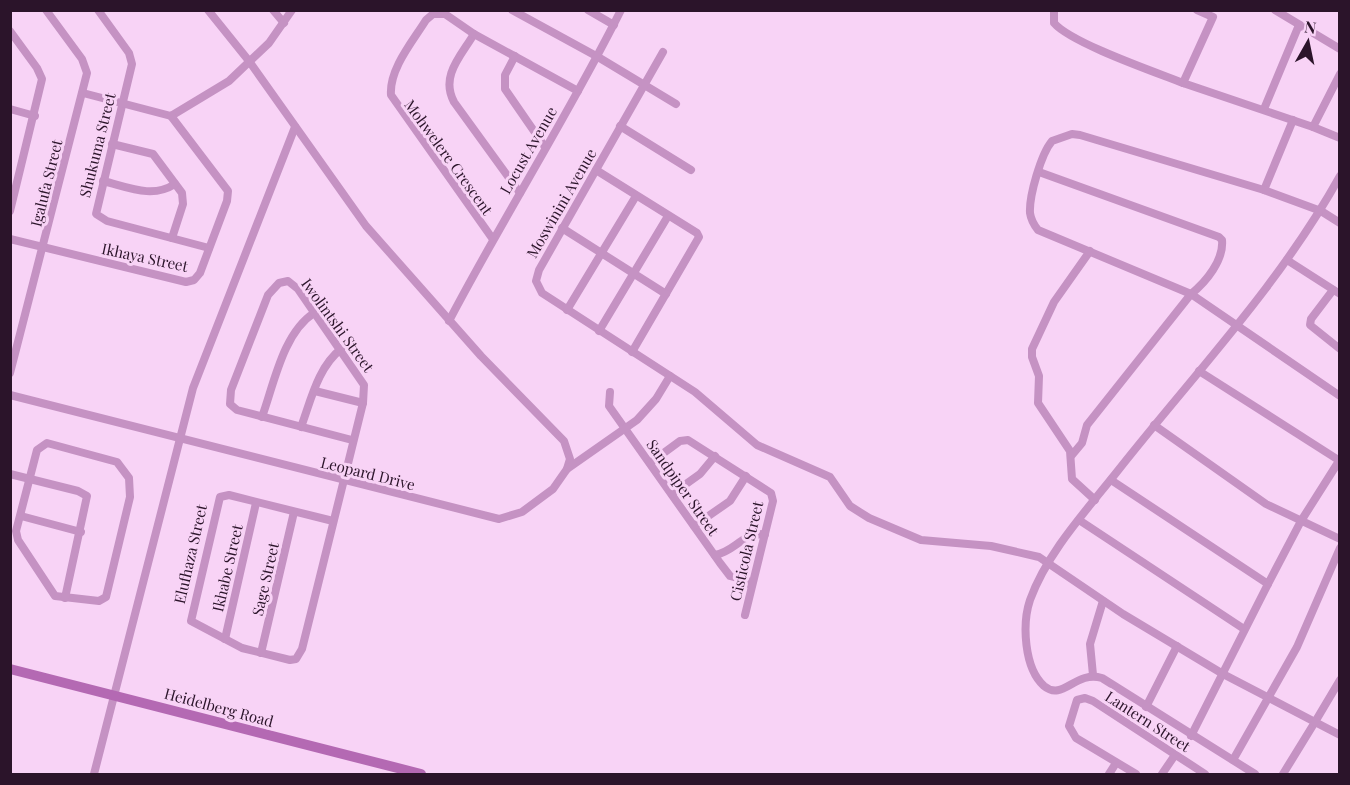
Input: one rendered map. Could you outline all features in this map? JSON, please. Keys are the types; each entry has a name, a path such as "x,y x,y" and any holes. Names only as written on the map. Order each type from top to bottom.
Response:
{"main road":[{"name":"Heidelberg Road","path":"10,669 421,774"}],"street":[{"name":"Igalufa Street","path":"10,372 87,73 84,63 46,10"},
{"name":"Shukuma Street","path":"98,10 132,58 95,210 100,219 209,248"},
{"path":"208,10 249,61 366,226 449,321 564,441 570,459 567,469"},
{"path":"273,10 284,23"},
{"path":"83,93 171,116 224,85 269,43 292,10"},
{"path":"512,10 598,57 676,104"},
{"path":"588,10 614,25"},
{"name":"Locust Avenue","path":"449,321 492,238 598,57 621,10"},
{"path":"1054,10 1054,23 1062,30 1102,50 1183,83 1264,109 1340,138"},
{"path":"1183,83 1214,14 1197,10"},
{"path":"1275,10 1340,48"},
{"name":"Mohwelere Crescent","path":"492,238 393,102 391,95 391,84 397,71 429,16 445,14 474,34 578,91"},
{"path":"1264,109 1299,25"},
{"path":"10,31 41,75 42,86 10,211"},
{"path":"474,34 448,78 448,88 454,102 520,193"},
{"name":"Moswinini Avenue","path":"663,52 642,85 539,270 536,281 542,293 705,399 757,445 830,477 850,506 869,518 921,540 998,548 1032,555 1223,674 1340,735"},
{"path":"515,56 505,75 505,88 545,147"},
{"path":"1313,127 1340,75"},
{"path":"10,109 34,116"},
{"name":"Ikhaya Street","path":"10,238 186,282 197,277 228,191 171,116"},
{"path":"1263,190 1293,120"},
{"path":"620,126 691,170"},
{"path":"94,774 197,376 295,127"},
{"path":"1340,223 1320,211 1263,190 1075,134 1052,141 1039,172 1030,204 1033,223 1041,233 1191,294 1340,396"},
{"path":"112,144 153,154 175,184 184,199 172,238"},
{"path":"596,170 697,233 699,237 632,352"},
{"path":"1039,172 1219,237 1223,244 1215,265 1206,279 1191,294 1087,425 1082,443 1072,455"},
{"path":"1255,774 1191,736 1112,684 1093,675 1075,680 1063,690 1055,691 1043,686 1035,675 1029,655 1026,621 1029,602 1048,563 1154,425 1238,326 1287,260 1340,176"},
{"path":"103,181 152,193 165,191 175,184"},
{"path":"567,310 636,196"},
{"path":"599,330 668,216"},
{"path":"562,228 666,294"},
{"path":"1090,251 1054,302 1032,349 1032,357 1040,376 1038,403 1072,455 1072,479 1095,500"},
{"path":"1287,260 1336,292 1311,319 1310,325 1340,349"},
{"name":"Iwolintshi Street","path":"342,481 363,403 362,380 298,289 288,281 279,283 268,295 229,400 237,410 352,440"},
{"path":"262,417 293,336 302,321 314,313"},
{"path":"301,427 326,364 341,350"},
{"path":"1191,736 1301,521 1339,461 1199,371"},
{"name":"Leopard Drive","path":"10,395 342,481 500,519 522,512 553,489 567,469 649,409 670,375"},
{"path":"315,391 363,403"},
{"name":"Sandpiper Street","path":"610,392 609,406 730,576 748,581 751,586"},
{"path":"1154,425 1249,492 1301,521 1340,539"},
{"name":"Cisticola Street","path":"650,463 684,440 715,456 768,490 773,496 745,615"},
{"path":"47,443 117,462 124,469 130,483 130,497 106,597 99,601 65,598 52,593 22,548 16,535 29,479 37,450 47,443"},
{"path":"672,494 700,474 715,456"},
{"path":"10,474 87,496 65,598"},
{"path":"694,526 730,501 746,476"},
{"path":"1111,480 1268,584"},
{"name":"Elufhaza Street","path":"333,521 226,495 217,500 189,617 194,624 261,653 290,660 300,655 333,521 342,481"},
{"name":"Ikhabe Street","path":"225,639 256,502"},
{"name":"Sage Street","path":"261,653 294,512"},
{"path":"21,516 81,532"},
{"path":"1079,520 1244,629"},
{"path":"715,555 722,554 749,535 765,534"},
{"path":"1233,760 1297,647 1340,548"},
{"path":"1093,675 1090,644 1103,601"},
{"path":"1146,707 1177,646"},
{"path":"1283,774 1340,680"},
{"name":"Lantern Street","path":"1136,774 1076,738 1069,726 1077,700 1085,698 1093,701 1205,774"},
{"path":"1162,774 1175,755"},
{"path":"1109,774 1116,763"}]}
